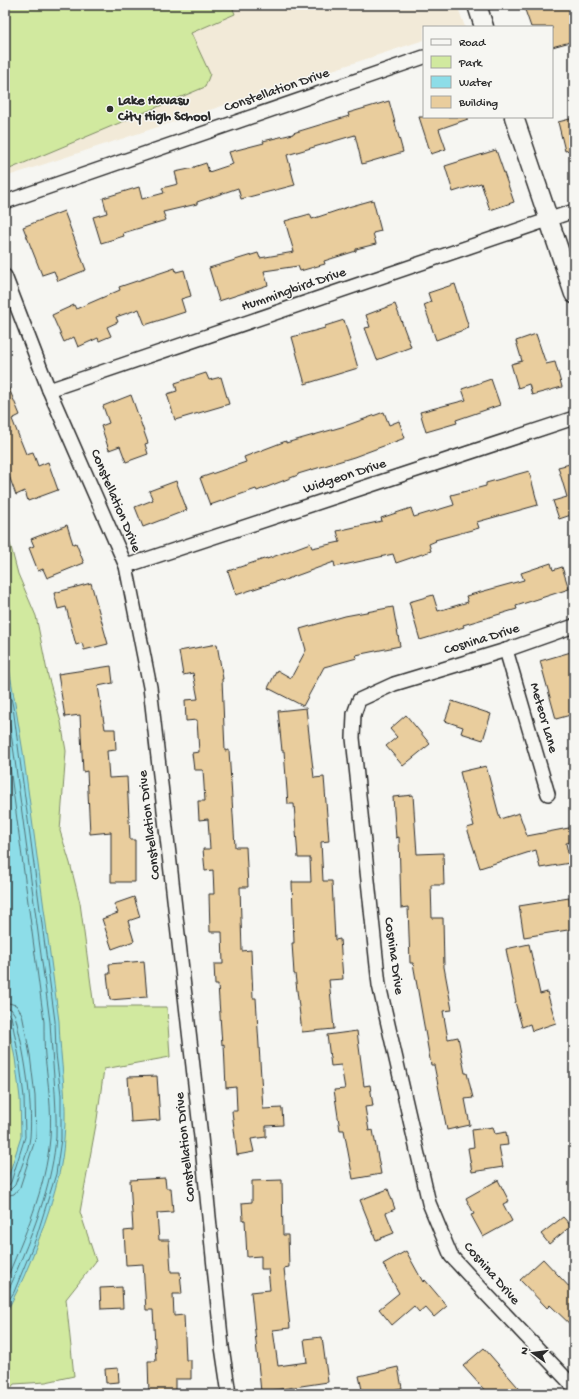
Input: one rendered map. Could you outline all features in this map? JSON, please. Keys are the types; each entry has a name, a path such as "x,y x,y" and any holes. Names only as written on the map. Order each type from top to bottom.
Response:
{"main road":[{"path":"477,5 484,26"},
{"path":"514,118 574,294"}],"street":[{"name":"Constellation Drive","path":"5,202 423,57"},
{"name":"Hummingbird Drive","path":"49,390 574,211"},
{"name":"Constellation Drive","path":"5,276 49,390 126,566 150,687 200,1129 222,1347 229,1394"},
{"name":"Widgeon Drive","path":"126,566 574,418"},
{"name":"Cosnina Drive","path":"574,626 506,650 394,684 359,700 354,714 353,738 379,985 429,1203 451,1256 574,1387"},
{"name":"Meteor Lane","path":"506,650 548,794"}],"shaded area":[{"name":"Lake Havasu City High School","path":"5,5 457,5 465,26 423,26 423,40 5,177"}],"green space":[{"path":"5,5 242,5 233,9 235,14 191,33 210,74 205,87 5,171"},
{"path":"5,524 18,574 36,616 48,676 61,722 66,751 60,831 80,903 94,1007 167,1007 170,1057 104,1069 97,1119 80,1212 96,1261 66,1299 74,1376 46,1382 14,1384 6,1394"}],"water":[{"path":"5,643 23,752 59,1021 65,1124 62,1157 54,1193 30,1263 5,1314 5,1187 21,1137 20,1098 15,1058 5,1009"}],"building":[{"path":"530,5 574,5 574,41 553,47 553,26 531,26 524,7"},
{"path":"389,101 403,152 362,164 355,135 287,155 295,185 241,199 238,188 197,202 197,204 163,212 166,220 123,233 124,236 101,243 93,217 107,213 103,198 139,187 142,199 164,193 162,188 178,184 175,172 194,168 206,163 209,172 233,164 229,152 264,143 263,141 293,134 349,116 348,113"},
{"path":"419,117 468,118 439,129 446,149 431,154"},
{"path":"574,118 574,149 565,151 558,122"},
{"path":"496,150 514,202 490,210 481,183 453,192 445,166"},
{"path":"373,200 381,231 373,233 376,244 356,249 356,251 324,261 325,264 300,271 298,266 264,271 268,285 219,301 209,268 258,253 260,258 294,252 285,221 310,214 312,219"},
{"path":"64,211 86,270 58,281 54,271 42,275 23,227"},
{"path":"175,268 176,272 184,270 191,296 181,299 185,312 145,325 139,309 116,317 118,322 107,327 111,336 99,341 98,338 78,347 74,337 64,342 52,315 74,305 76,309 120,290 119,287"},
{"path":"455,284 469,328 436,340 424,305 431,302 428,293"},
{"path":"395,304 411,347 377,360 365,328 370,327 366,315"},
{"path":"344,320 358,368 305,384 292,337 325,328 325,326"},
{"path":"536,334 546,364 555,362 562,387 532,395 529,384 518,388 511,364 522,361 516,341"},
{"path":"206,373 209,380 221,377 229,404 175,420 167,394 177,391 175,383"},
{"path":"5,379 20,415 12,419 26,454 33,452 38,466 48,462 58,490 28,501 25,491 16,495 5,465"},
{"path":"491,379 500,405 456,420 457,423 426,432 420,412 466,400 462,389"},
{"path":"131,395 148,443 145,444 148,454 126,462 120,446 109,450 101,426 109,423 103,406"},
{"path":"384,412 389,425 399,421 405,438 354,457 298,474 257,491 256,489 210,505 200,478 246,462 244,457 286,441 286,443 345,426"},
{"path":"574,463 574,514 559,519 553,501 567,497 558,467"},
{"path":"529,471 538,505 477,522 479,528 435,540 436,541 429,544 431,551 396,563 393,554 335,567 334,562 282,581 281,580 236,595 228,571 267,559 310,543 312,548 340,542 337,531 382,521 381,518 411,508 414,517 454,505 451,495 486,486 486,483"},
{"path":"176,481 187,510 143,527 135,507 153,500 149,491"},
{"path":"67,525 73,544 76,543 84,563 47,578 43,569 38,571 29,548 34,546 31,539"},
{"path":"551,563 553,570 562,567 569,589 516,606 517,609 420,640 409,602 433,595 438,611 468,602 466,596 524,580 521,573"},
{"path":"91,583 108,644 84,650 82,643 76,645 66,607 58,609 54,593"},
{"path":"393,607 400,646 356,655 357,658 324,667 303,706 268,688 277,670 291,678 306,650 300,629 345,616"},
{"path":"217,644 223,679 225,751 229,750 235,847 246,847 248,887 240,887 242,951 251,950 253,998 256,998 263,1109 282,1108 283,1125 266,1126 266,1137 251,1139 254,1152 237,1155 232,1111 237,1111 236,1087 226,1088 224,1044 222,1045 218,985 215,985 214,964 223,964 222,932 210,932 209,894 214,894 213,870 205,871 203,849 210,849 208,819 199,820 198,801 205,801 203,770 194,770 192,753 199,752 197,720 186,721 185,700 198,699 193,673 183,675 179,651"},
{"path":"571,652 574,662 574,714 556,719 540,661"},
{"path":"111,666 113,683 98,686 105,729 115,729 116,750 107,751 109,778 127,777 130,840 135,840 135,882 111,882 111,832 90,834 87,771 83,772 80,715 65,717 58,674"},
{"path":"452,701 491,714 483,740 461,733 463,727 445,721"},
{"path":"306,708 314,778 324,777 329,841 321,842 323,881 332,881 335,940 340,939 343,979 329,980 334,1029 302,1032 294,974 292,943 294,943 292,882 311,882 310,858 298,858 294,804 288,804 284,751 282,751 278,711"},
{"path":"406,715 430,744 403,766 386,746 397,737 390,729"},
{"path":"486,766 500,819 519,813 527,836 574,827 574,842 566,843 570,863 540,868 536,850 480,868 467,828 474,826 460,772"},
{"path":"413,795 417,854 443,853 444,885 431,885 432,918 443,918 444,967 452,1010 443,1011 448,1039 458,1037 465,1073 467,1073 473,1098 465,1099 470,1125 447,1130 434,1065 431,1065 413,963 410,963 408,907 401,908 399,837 396,838 393,797"},
{"path":"134,897 140,917 128,921 134,941 112,949 102,919 118,913 114,904"},
{"path":"569,898 574,929 524,937 519,906"},
{"path":"529,944 540,994 547,992 556,1023 532,1031 530,1024 522,1027 515,1002 506,949"},
{"path":"144,961 147,997 110,1000 107,974 110,974 109,964"},
{"path":"357,1031 364,1086 370,1085 373,1106 365,1107 369,1131 373,1130 381,1174 353,1179 344,1130 340,1130 334,1090 345,1089 341,1065 331,1066 327,1035"},
{"path":"157,1076 160,1120 131,1122 128,1077"},
{"path":"493,1127 495,1134 506,1132 508,1145 499,1146 503,1167 472,1172 468,1148 474,1147 472,1130"},
{"path":"165,1178 166,1188 171,1188 173,1212 157,1213 159,1240 169,1240 171,1272 180,1272 182,1294 173,1294 174,1316 184,1315 186,1360 191,1360 191,1379 175,1379 175,1394 149,1394 148,1361 156,1361 153,1310 146,1310 143,1264 126,1265 124,1231 133,1230 130,1180"},
{"path":"282,1180 283,1235 288,1235 289,1267 284,1268 290,1328 273,1330 278,1366 307,1362 304,1339 322,1337 328,1382 261,1392 251,1292 270,1290 268,1269 261,1269 261,1256 247,1257 245,1220 243,1220 242,1203 252,1202 252,1181"},
{"path":"498,1180 509,1201 503,1204 512,1221 483,1237 471,1215 474,1214 466,1198"},
{"path":"388,1189 395,1209 386,1213 394,1233 376,1240 360,1200"},
{"path":"563,1217 571,1226 549,1244 541,1234"},
{"path":"406,1251 423,1282 425,1280 447,1306 434,1317 425,1307 419,1312 414,1306 392,1325 379,1309 399,1293 383,1264"},
{"path":"543,1259 574,1292 574,1328 550,1305 547,1308 520,1280"},
{"path":"122,1287 123,1308 101,1309 100,1288"},
{"path":"484,1348 524,1394 488,1394 463,1366"},
{"path":"398,1367 402,1388 373,1394 363,1394 359,1376"},
{"path":"118,1368 119,1382 106,1383 105,1369"}],"place":[{"name":"Lake Havasu City High School","path":"110,109"}]}
